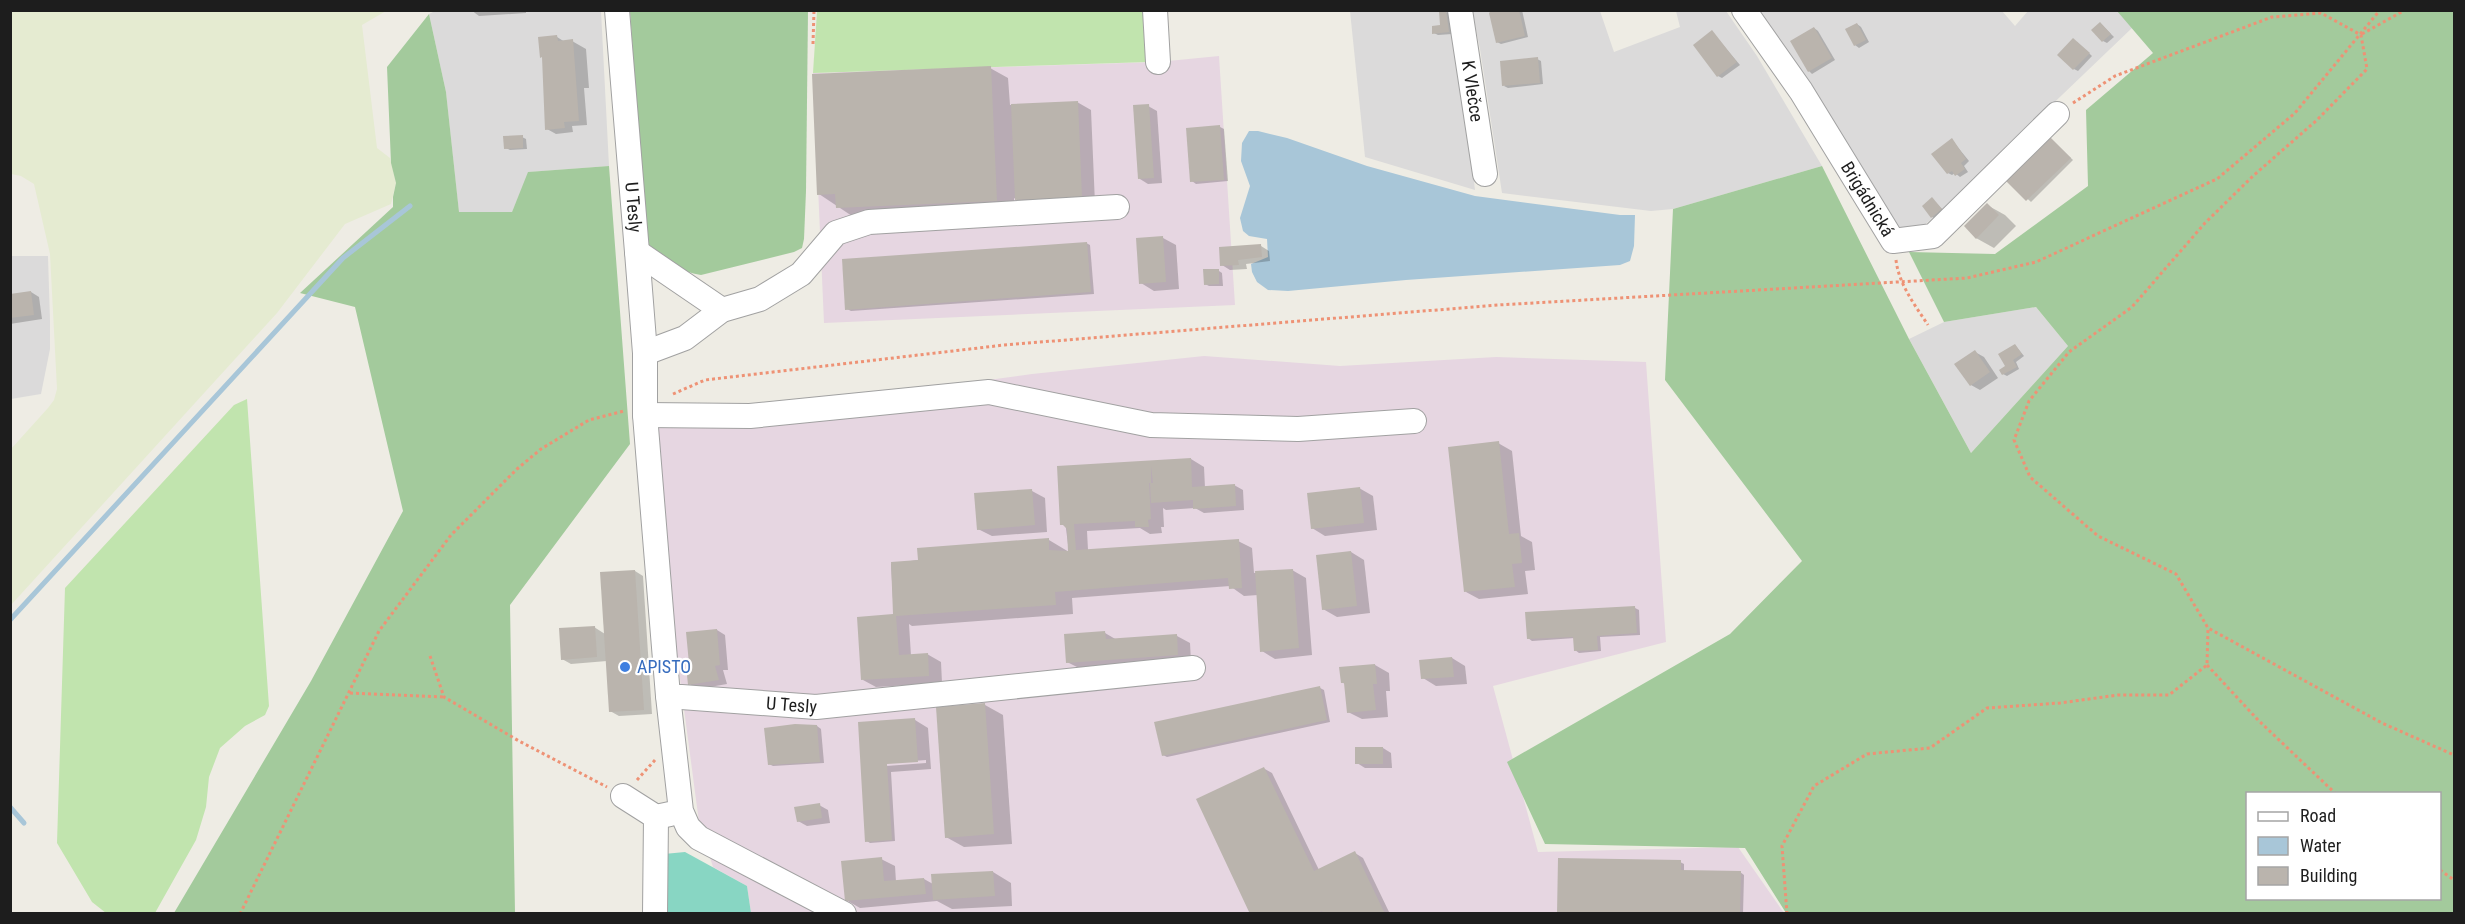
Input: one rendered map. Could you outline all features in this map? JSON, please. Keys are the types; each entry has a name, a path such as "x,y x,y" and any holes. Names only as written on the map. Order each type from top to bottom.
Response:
{"street":[{"name":"U Tesly","path":"617,10 638,252 645,353 645,410 668,696 816,707 1193,668"},
{"path":"1155,10 1158,62"},
{"name":"K Vlečce","path":"1460,10 1485,174"},
{"name":"Brigádnická","path":"1744,10 1801,91 1893,241 1932,236 2057,114"},
{"path":"645,353 685,338 722,310 760,299 801,274 836,233 869,222 1117,207"},
{"path":"638,252 722,310"},
{"path":"645,410 750,416 989,392 1151,424 1298,429 1414,421"},
{"path":"668,696 681,811 688,827 699,838 844,914"},
{"path":"623,796 656,817 681,811"},
{"path":"655,914 656,817"}],"path":[{"path":"813,44 814,10"},
{"path":"240,914 379,631 451,535 517,469 542,449 589,420 645,410 705,380 1004,345 1498,305 1967,278 2036,262 2217,179 2295,113 2380,10"},
{"path":"2361,35 2405,10"},
{"path":"2057,114 2115,76 2191,45 2272,17 2320,13 2361,35"},
{"path":"2361,35 2367,69 2317,120 2253,176 2205,223 2132,307 2069,352 2029,401 2014,440 2031,477 2098,536 2176,574 2208,628 2382,723 2454,755"},
{"path":"1901,280 1928,326"},
{"path":"2208,628 2207,665 2258,720 2334,792"},
{"path":"430,656 444,697"},
{"path":"1787,914 1782,846 1814,786 1867,754 1930,748 1987,708 2060,703 2118,695 2169,695 2207,665"},
{"path":"349,693 444,697 519,741 623,796 673,740"},
{"path":"2441,871 2454,880"}],"shaded area":[{"path":"437,10 601,11 609,166 529,172 512,212 459,213 446,92 429,14"},
{"path":"2117,10 2132,28 1912,236 1903,235 1752,11 2002,11 2015,26 2028,11"},
{"path":"1350,11 1454,11 1475,190 1365,157"},
{"path":"1472,11 1600,11 1614,52 1680,27 1676,11 1726,11 1757,56 1822,166 1673,209 1651,211 1502,193"},
{"path":"1219,56 1235,305 824,323 813,73 1158,62"},
{"path":"10,256 48,256 50,321 50,349 41,394 11,399"},
{"path":"2036,307 2068,346 1971,453 1909,339 1944,322"},
{"path":"1204,356 1340,366 1496,357 1646,362 1666,642 1493,686 1538,852 1738,847 1784,913 751,913 747,886 713,867 699,822 654,483 659,424 1032,374"}],"green space":[{"path":"11,11 386,11 362,25 377,148 390,158 396,183 391,204 345,224 277,313 11,605 11,449 48,408 54,400 57,389 50,254 34,184 21,176 11,174"},
{"path":"630,11 808,11 806,191 802,248 701,275 684,271 670,264 646,241"},
{"path":"817,11 1144,11 1148,62 813,73"},
{"path":"2117,11 2454,11 2454,913 1786,913 1745,848 1545,844 1507,762 1730,634 1802,561 1665,380 1673,209 1822,166 1909,339 1971,453 2068,346 2036,307 1944,322 1909,252 1995,254 2088,186 2086,110 2153,53"},
{"path":"429,14 446,92 459,212 512,212 528,172 609,166 630,444 510,605 515,913 174,913 311,681 403,511 355,307 300,293 393,207 396,183 391,163 387,67"},
{"path":"247,399 269,706 265,715 245,726 220,748 209,777 206,807 196,840 155,913 106,913 92,902 57,843 65,588 234,405"},
{"path":"685,852 747,886 751,913 666,913 664,854"}],"water":[{"path":"1249,131 1287,138 1367,166 1475,196 1635,215 1634,246 1630,261 1620,265 1288,291 1268,290 1257,282 1251,264 1268,257 1267,239 1249,236 1243,231 1240,218 1250,186 1241,161 1242,143"}],"building":[{"path":"1446,10 1449,32 1432,34 1432,26 1440,25 1439,11"},
{"path":"1492,10 1519,10 1525,36 1496,43 1489,13"},
{"path":"2100,22 2111,34 2102,42 2091,30"},
{"path":"1857,23 1866,40 1854,46 1845,29"},
{"path":"1814,27 1832,58 1808,72 1790,41"},
{"path":"1712,30 1737,62 1717,77 1693,45"},
{"path":"557,35 558,41 573,39 579,121 564,122 565,128 545,130 542,57 540,58 538,37"},
{"path":"2073,38 2090,53 2073,70 2057,55"},
{"path":"1538,57 1540,83 1502,86 1500,61"},
{"path":"991,66 997,201 836,208 835,194 817,195 812,74"},
{"path":"1078,101 1082,197 1015,200 1011,104"},
{"path":"1149,104 1154,178 1138,179 1133,105"},
{"path":"1220,125 1224,180 1190,182 1186,128"},
{"path":"523,135 523,148 504,149 503,136"},
{"path":"2048,135 2071,158 2026,201 2004,179"},
{"path":"1952,138 1966,159 1961,163 1965,169 1955,176 1952,171 1947,174 1931,154"},
{"path":"1932,197 1942,209 1931,218 1922,206"},
{"path":"1987,203 1999,215 1976,239 1964,226"},
{"path":"1163,236 1166,282 1139,284 1136,238"},
{"path":"1087,242 1091,292 845,310 842,259"},
{"path":"1261,244 1262,257 1238,260 1239,265 1220,266 1219,247"},
{"path":"1203,269 1219,269 1219,284 1204,285"},
{"path":"31,291 34,315 10,318 10,294"},
{"path":"2015,344 2022,354 2013,360 2017,367 2002,375 1999,370 2005,366 1998,354"},
{"path":"1975,350 1990,372 1970,386 1954,364"},
{"path":"1499,441 1509,534 1519,533 1522,563 1512,564 1515,587 1464,592 1448,447"},
{"path":"1191,458 1192,487 1235,484 1236,506 1193,509 1193,500 1151,503 1150,483 1151,519 1148,520 1149,527 1135,527 1135,521 1074,524 1076,550 1239,539 1242,588 1229,589 1228,578 1055,592 1056,605 896,616 899,655 928,653 929,676 861,680 857,617 893,614 891,562 918,560 917,548 1049,538 1049,550 1068,551 1067,529 1060,525 1057,466"},
{"path":"1360,487 1364,523 1311,529 1307,493"},
{"path":"1032,489 1035,525 977,530 974,493"},
{"path":"1351,551 1357,606 1322,610 1316,555"},
{"path":"1293,569 1299,648 1260,652 1255,571"},
{"path":"635,570 644,710 609,712 600,572"},
{"path":"1635,606 1637,633 1597,636 1598,650 1574,651 1573,637 1527,639 1525,612"},
{"path":"595,626 597,657 561,660 559,628"},
{"path":"717,629 720,665 715,666 719,680 688,685 687,675 690,674 686,632"},
{"path":"1105,631 1106,639 1177,634 1178,655 1066,663 1064,634"},
{"path":"1452,657 1454,677 1421,679 1419,660"},
{"path":"1375,664 1377,684 1373,684 1376,710 1347,713 1344,683 1341,683 1339,667"},
{"path":"1320,686 1327,720 1162,756 1154,722"},
{"path":"985,703 994,834 945,838 936,707"},
{"path":"915,718 918,762 887,764 892,840 865,842 858,722"},
{"path":"795,724 817,725 820,762 768,765 764,728"},
{"path":"1355,747 1383,747 1383,764 1355,764"},
{"path":"1264,767 1314,871 1355,851 1385,914 1323,914 1322,911 1316,914 1250,914 1196,799"},
{"path":"820,803 822,818 797,822 794,807"},
{"path":"882,857 884,881 924,878 926,894 845,901 841,861"},
{"path":"1558,858 1681,860 1681,870 1741,871 1740,914 1557,914"},
{"path":"993,871 995,896 933,900 931,874"}],"waterway":[{"path":"10,620 343,258 410,206"},
{"path":"10,807 24,823"}],"place":[{"name":"APISTO","path":"625,667"}]}
